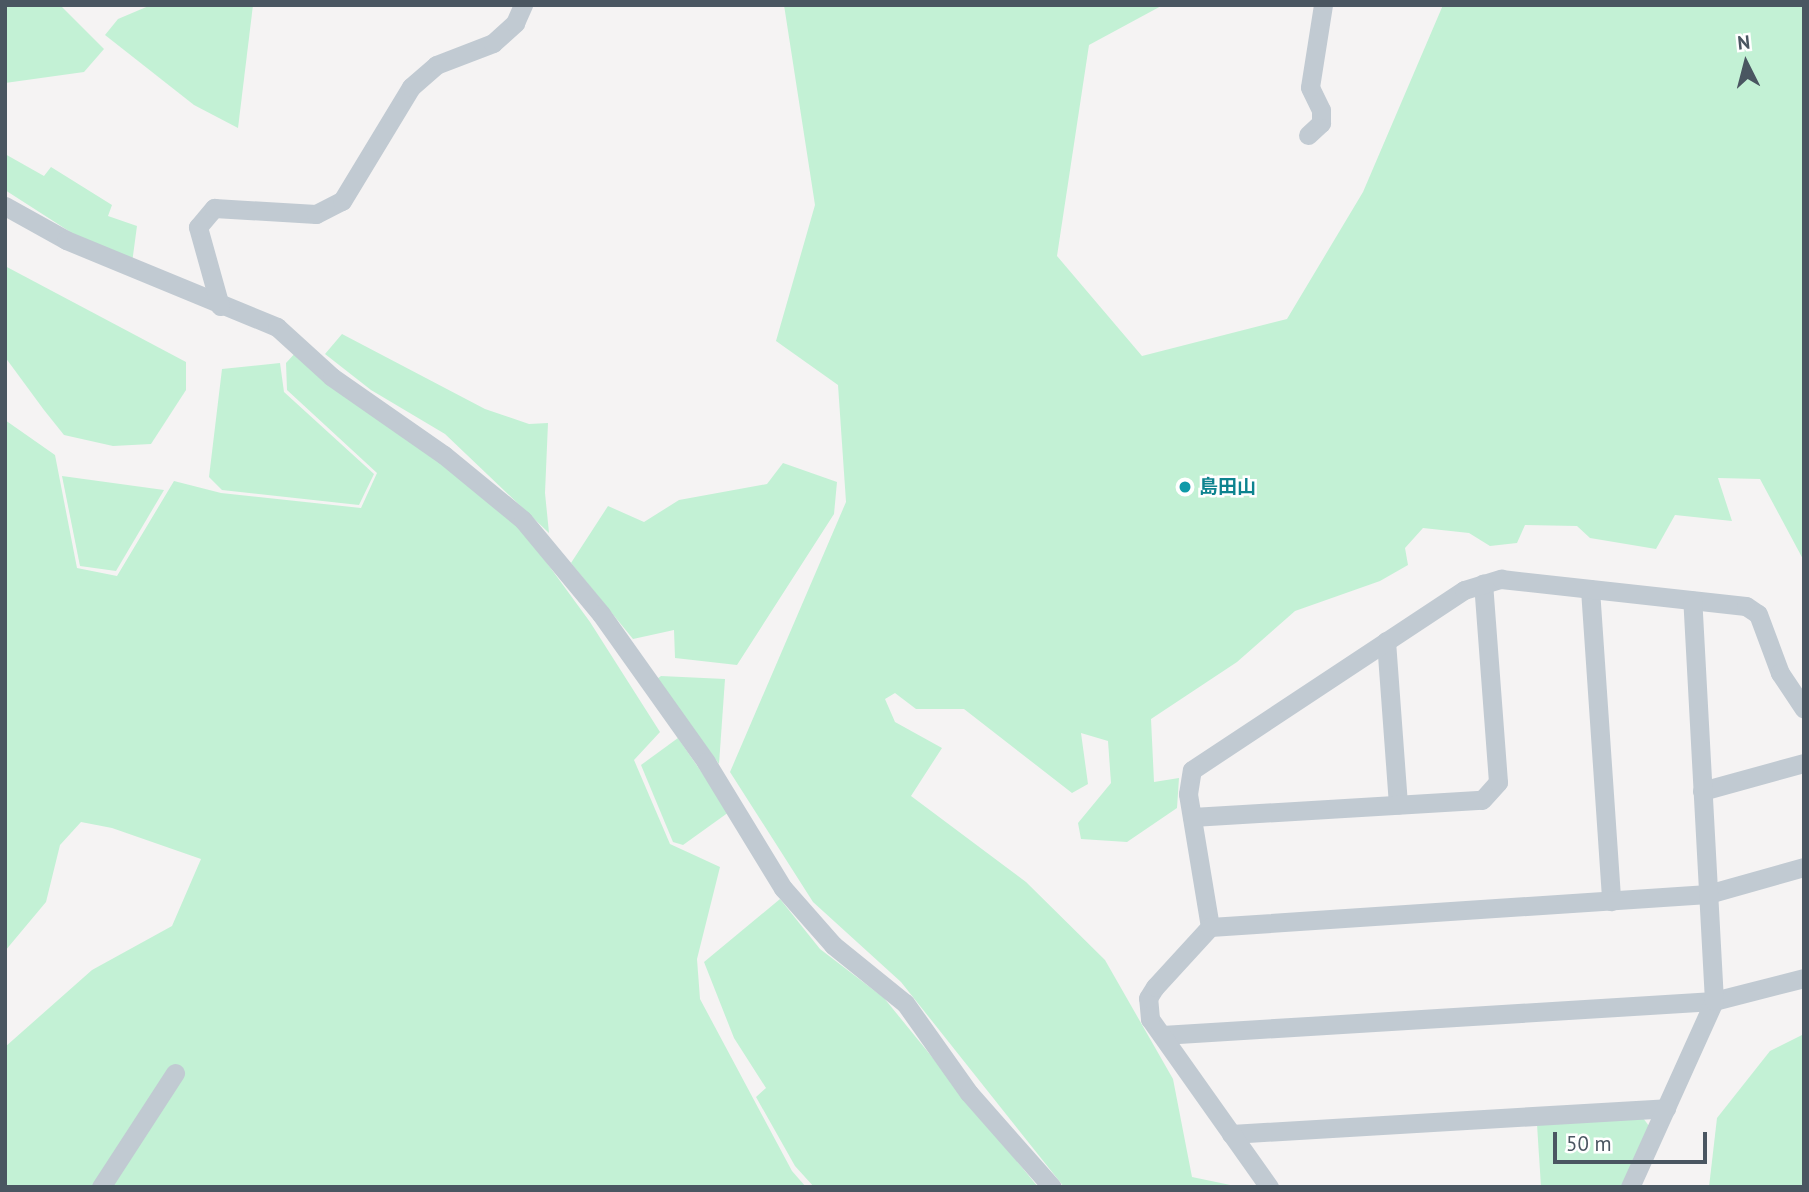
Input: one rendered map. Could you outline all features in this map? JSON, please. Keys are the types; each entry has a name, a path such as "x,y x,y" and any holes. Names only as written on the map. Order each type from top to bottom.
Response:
{"street":[{"path":"220,306 198,227 215,208 316,214 342,201 411,88 436,65 493,43 515,23 523,5"},
{"path":"1308,135 1321,123 1321,110 1310,87 1323,5"},
{"path":"5,206 66,240 220,306 277,327 332,377 444,455 523,520 625,648 706,762 783,888 832,944 884,982 905,1003 969,1093 1052,1187"},
{"path":"1210,927 1187,783 1202,760 1464,590 1501,579 1746,606 1758,614 1780,673 1804,709"},
{"path":"1192,817 1482,800 1498,782 1483,584"},
{"path":"1590,589 1611,901"},
{"path":"1630,1187 1714,1001 1692,601"},
{"path":"1386,641 1398,805"},
{"path":"1702,791 1804,763"},
{"path":"1269,1187 1150,1019 1148,998 1210,927 1707,894 1804,867"},
{"path":"1162,1035 1714,1001 1804,978"},
{"path":"101,1187 175,1073"},
{"path":"1231,1134 1665,1108"}],"green space":[{"path":"5,5 60,5 104,49 84,72 5,83"},
{"path":"151,5 253,5 238,128 194,105 105,35 118,19"},
{"path":"784,5 1163,5 1089,45 1057,256 1142,356 1287,319 1363,192 1443,5 1804,5 1804,561 1760,479 1718,478 1732,521 1675,515 1656,549 1590,538 1577,526 1525,525 1517,543 1490,546 1469,533 1423,528 1405,548 1408,565 1380,581 1295,611 1237,662 1151,719 1154,782 1179,778 1177,808 1127,842 1081,839 1078,823 1111,783 1108,741 1081,733 1088,784 1072,793 964,709 916,709 895,693 885,699 895,722 942,748 911,796 1026,882 1105,960 1173,1079 1192,1177 1240,1187 1064,1187 901,982 813,902 730,772 846,502 838,385 776,341 815,205"},
{"path":"5,154 44,176 51,167 112,205 108,216 137,226 132,263 75,235 5,190"},
{"path":"5,266 186,362 186,390 151,444 113,446 64,435 5,357"},
{"path":"342,334 485,409 529,424 548,423 545,493 549,533 445,434 371,390 325,354"},
{"path":"297,351 517,522 590,622 660,732 634,760 670,844 720,867 697,959 700,999 792,1171 806,1187 5,1187 5,1047 92,970 172,926 201,859 112,828 81,822 60,845 46,902 5,951 5,420 55,455 77,568 117,576 174,481 221,493 361,508 377,473 287,390 286,363"},
{"path":"280,363 284,392 374,474 359,505 222,490 209,477 222,369"},
{"path":"783,463 837,482 834,514 737,665 675,658 674,630 633,639 571,563 608,506 644,522 679,500 767,484"},
{"path":"62,476 164,490 116,571 80,566"},
{"path":"661,676 725,679 719,764 657,679"},
{"path":"678,738 729,812 683,845 673,842 641,765"},
{"path":"780,899 820,949 884,998 1038,1187 814,1187 795,1166 756,1097 766,1088 734,1038 704,962"},
{"path":"1804,1034 1804,1187 1709,1187 1717,1118 1770,1051"},
{"path":"1643,1118 1649,1126 1621,1187 1541,1187 1537,1124"}],"place":[{"name":"島田山","path":"1185,487"}]}
